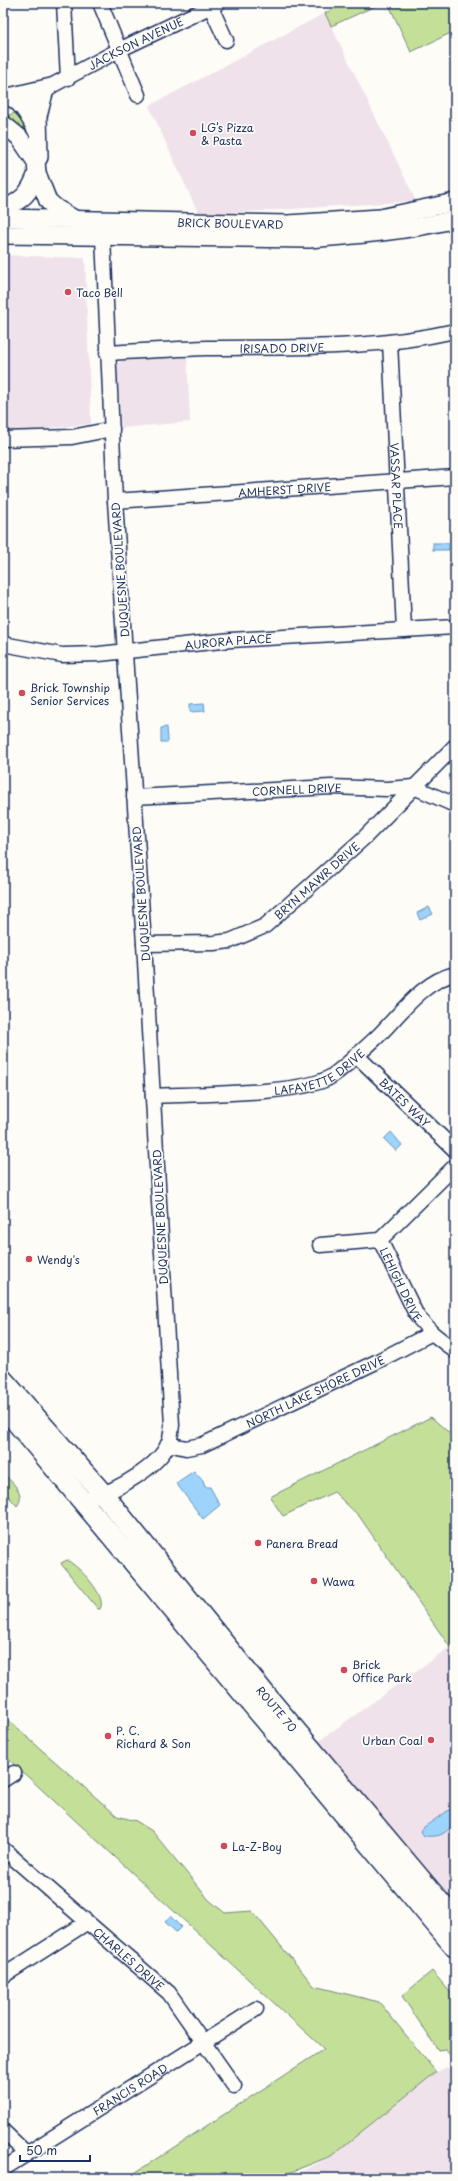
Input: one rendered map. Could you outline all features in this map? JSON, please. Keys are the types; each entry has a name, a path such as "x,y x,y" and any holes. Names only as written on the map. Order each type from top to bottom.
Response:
{"highway":[{"name":"ROUTE 70","path":"3,1380 104,1494 269,1699 455,1920"},
{"name":"ROUTE 70","path":"3,1406 82,1498 455,1947"}],"main road":[{"path":"3,210 25,197 32,187 39,157 39,109 49,89"},
{"path":"8,101 38,133"},
{"path":"3,124 19,136 37,167 43,191 50,204 76,220"},
{"name":"BRICK BOULEVARD","path":"3,218 288,224 380,218 455,202"},
{"name":"BRICK BOULEVARD","path":"3,235 103,238 310,239 360,235 432,225 455,219"}],"street":[{"path":"64,3 68,78"},
{"path":"100,3 138,95"},
{"path":"212,4 226,40"},
{"name":"JACKSON AVENUE","path":"8,101 49,89 119,50 212,4"},
{"name":"DUQUESNE BOULEVARD","path":"82,1498 104,1494 149,1468 168,1444 172,1426 144,944 115,501 107,353 103,238"},
{"name":"IRISADO DRIVE","path":"107,353 206,348 351,347 390,342 455,330"},
{"name":"VASSAR PLACE","path":"390,342 404,630"},
{"path":"3,439 72,437 112,429"},
{"name":"AMHERST DRIVE","path":"115,501 455,477"},
{"name":"AURORA PLACE","path":"3,644 62,655 125,651 231,640 455,627"},
{"name":"BRYN MAWR DRIVE","path":"144,944 214,943 230,941 265,926 365,837 455,746"},
{"name":"CORNELL DRIVE","path":"134,797 330,787 387,789 414,787 455,805"},
{"name":"LAFAYETTE DRIVE","path":"153,1096 266,1090 309,1085 331,1076 376,1038 421,993 434,983 455,974"},
{"name":"BATES WAY","path":"356,1055 455,1150"},
{"name":"LEHIGH DRIVE","path":"432,1333 417,1316 380,1240 455,1166"},
{"path":"320,1245 380,1240"},
{"path":"432,1333 455,1351"},
{"name":"NORTH LAKE SHORE DRIVE","path":"168,1444 186,1448 202,1446 384,1359 432,1333"},
{"name":"CHARLES DRIVE","path":"3,1849 169,1994 234,2086"},
{"path":"3,1976 86,1923"},
{"name":"FRANCIS ROAD","path":"3,2169 256,2009"},
{"path":"3,2132 27,2154"}],"shaded area":[{"path":"325,13 416,201 199,215 149,106"},
{"path":"3,255 85,258 91,424 3,433"},
{"path":"187,354 190,422 121,428 117,365 125,358"},
{"path":"455,1643 455,1904 319,1741"},
{"path":"447,2067 455,2075 455,2178 290,2178 331,2156 436,2072"}],"green space":[{"path":"345,3 382,3 331,26 325,13"},
{"path":"388,3 455,3 455,31 411,52"},
{"path":"20,111 31,139 29,140 6,118 6,116"},
{"path":"431,1417 455,1438 455,1643 450,1647 359,1516 334,1492 283,1516 270,1497"},
{"path":"3,1473 14,1484 19,1492 20,1501 17,1506 3,1490"},
{"path":"67,1560 78,1568 96,1589 100,1597 100,1609 98,1609 62,1565 61,1563"},
{"path":"3,1716 117,1816 136,1821 152,1831 209,1900 225,1913 252,1911 314,1986 379,2002 436,2072 331,2156 276,2178 127,2178 324,2049 3,1754"},
{"path":"432,1971 455,1998 455,2061 445,2049 438,2050 402,1996"}],"water":[{"path":"433,543 449,543 449,550 433,550"},
{"path":"204,703 205,711 190,712 190,704"},
{"path":"167,727 168,742 161,742 161,728"},
{"path":"429,907 433,914 420,920 417,913"},
{"path":"391,1132 402,1145 396,1151 384,1139"},
{"path":"194,1471 203,1481 205,1487 210,1487 220,1505 203,1519 176,1483"},
{"path":"455,1806 455,1824 441,1834 424,1836 421,1831 424,1827"},
{"path":"170,1916 181,1927 176,1932 165,1922"}],"place":[{"name":"LG’s Pizza & Pasta","path":"193,133"},
{"name":"Taco Bell","path":"68,292"},
{"name":"Brick Township Senior Services","path":"22,693"},
{"name":"Wendy's","path":"29,1259"},
{"name":"Panera Bread","path":"258,1543"},
{"name":"Wawa","path":"314,1581"},
{"name":"Brick Office Park","path":"344,1670"},
{"name":"P. C. Richard & Son","path":"108,1736"},
{"name":"Urban Coal","path":"431,1740"},
{"name":"La-Z-Boy","path":"224,1846"}]}
